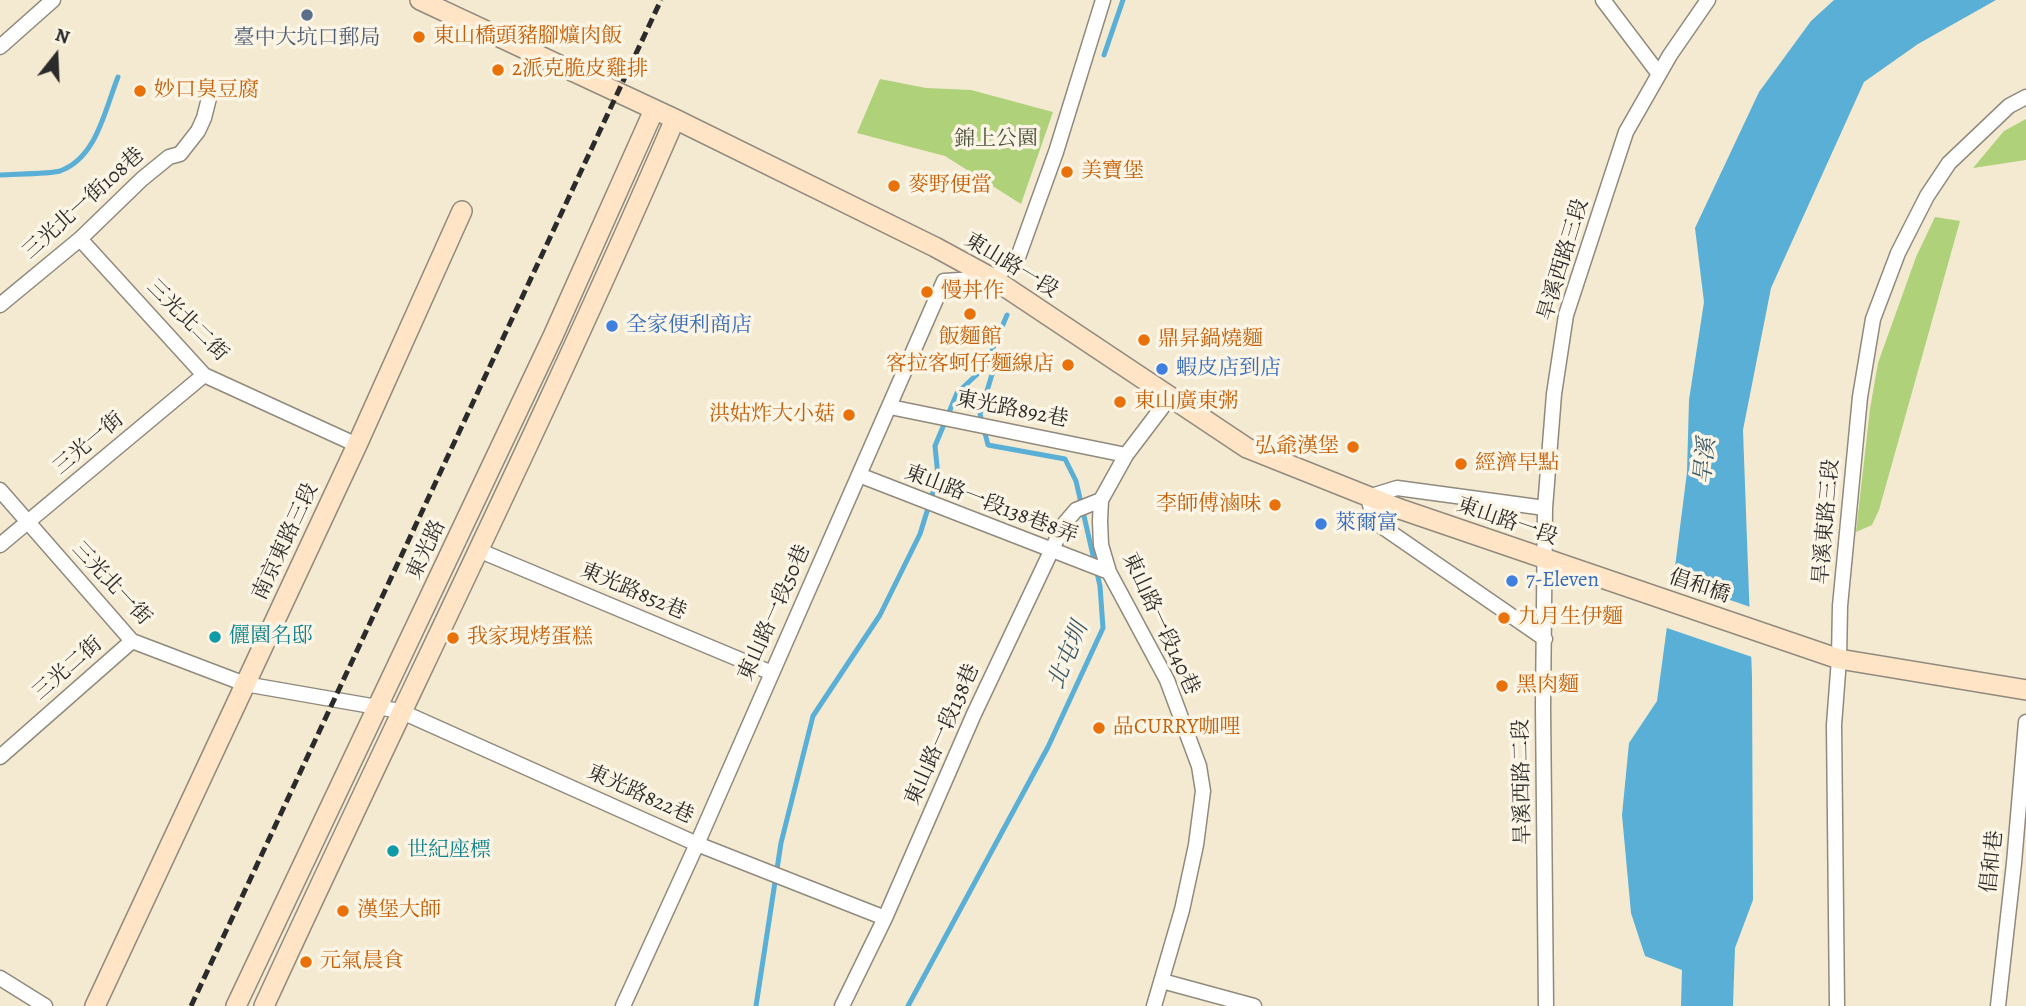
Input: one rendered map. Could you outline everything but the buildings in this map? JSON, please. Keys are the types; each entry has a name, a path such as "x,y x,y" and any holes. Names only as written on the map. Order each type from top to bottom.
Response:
{"street":[{"path":"0,47 53,0"},
{"name":"東山路一段","path":"420,0 675,119 895,226 992,278 1247,448 1368,498 1575,569"},
{"path":"992,278 1017,260 1056,152 1103,0"},
{"path":"1602,0 1659,74"},
{"name":"旱溪西路三段","path":"1544,558 1554,394 1566,315 1626,132 1659,74 1708,0"},
{"name":"旱溪東路三段","path":"1838,1006 1834,724 1840,606 1860,397 1873,319 1898,253 1927,196 1949,163 2009,106 2026,97"},
{"name":"三光北一街108巷","path":"0,304 80,239 142,179 169,157 180,154 198,131 209,98"},
{"name":"東光路","path":"236,1006 553,336 654,110"},
{"path":"264,1006 400,712 607,277 675,119"},
{"name":"南京東路三段","path":"95,1006 357,445 462,211"},
{"name":"三光北二街","path":"80,239 204,375 357,445"},
{"name":"東山路一段50巷","path":"623,1006 944,281 992,278"},
{"name":"三光一街","path":"0,545 204,375"},
{"name":"東山路一段140巷","path":"1154,1006 1182,910 1196,845 1203,791 1199,766 1167,680 1109,572 1101,545 1101,500 1126,454 1170,397"},
{"name":"東光路892巷","path":"890,407 1126,454"},
{"name":"東山路一段138巷8弄","path":"859,475 1109,572"},
{"path":"1545,508 1397,488 1368,498 1374,521 1545,639"},
{"name":"三光北一街","path":"0,490 132,641 245,684 380,706"},
{"name":"東山路一段138巷","path":"842,1006 885,918 974,715 1063,524 1076,510 1101,500"},
{"name":"東光路852巷","path":"478,550 772,673"},
{"name":"旱溪西路二段","path":"1544,558 1546,1006"},
{"name":"倡和橋","path":"1575,569 1839,659"},
{"name":"三光二街","path":"0,757 132,641"},
{"path":"1839,659 2026,690"},
{"name":"東光路822巷","path":"380,706 400,712 697,844 885,918"},
{"name":"倡和巷","path":"1998,1006 2020,864 2026,722"},
{"path":"0,978 45,1006"},
{"path":"1162,981 1254,1006"}],"green space":[{"name":"錦上公園","path":"880,79 926,88 971,90 1053,112 1021,204 945,156 857,133"},
{"path":"2026,119 2026,160 1973,168 2004,131"},
{"path":"1935,217 1960,221 1879,510 1872,525 1856,532 1878,363 1916,257"}],"water":[{"name":"旱溪","path":"1834,0 1996,0 1918,44 1864,82 1771,288 1743,430 1752,677 1753,900 1735,948 1733,1006 1681,1006 1682,970 1645,956 1631,913 1622,815 1629,743 1657,701 1687,472 1689,400 1704,302 1695,228 1759,92 1811,21"}],"pier":[{"path":"1670,579 1753,608 1755,658 1664,627"}],"waterway":[{"path":"1104,55 1123,0"},
{"path":"0,175 55,172 73,165 83,155 98,131 118,77"},
{"name":"北屯圳","path":"756,1006 781,843 813,716 880,615 920,534 938,476 935,446 957,393 985,367 1007,315"},
{"name":"北屯圳","path":"908,1006 1048,747 1103,628 1100,586 1076,481 1065,459 988,445 980,414 993,371 991,353"}],"railway":[{"path":"191,1006 661,0"}],"place":[{"name":"臺中大坑口郵局","path":"307,15"},
{"name":"東山橋頭豬腳爌肉飯","path":"419,37"},
{"name":"2派克脆皮雞排","path":"498,70"},
{"name":"妙口臭豆腐","path":"140,91"},
{"name":"美寶堡","path":"1067,172"},
{"name":"麥野便當","path":"894,186"},
{"name":"慢丼作","path":"927,292"},
{"name":"飯麵館","path":"970,314"},
{"name":"全家便利商店","path":"612,326"},
{"name":"鼎昇鍋燒麵","path":"1144,340"},
{"name":"客拉客蚵仔麵線店","path":"1068,365"},
{"name":"蝦皮店到店","path":"1162,369"},
{"name":"東山廣東粥","path":"1120,402"},
{"name":"洪姑炸大小菇","path":"849,415"},
{"name":"弘爺漢堡","path":"1353,447"},
{"name":"經濟早點","path":"1461,464"},
{"name":"李師傅滷味","path":"1275,505"},
{"name":"萊爾富","path":"1321,524"},
{"name":"7-Eleven","path":"1512,581"},
{"name":"九月生伊麵","path":"1504,618"},
{"name":"儷園名邸","path":"215,637"},
{"name":"我家現烤蛋糕","path":"453,638"},
{"name":"黑肉麵","path":"1502,686"},
{"name":"品CURRY咖哩","path":"1099,728"},
{"name":"世紀座標","path":"393,851"},
{"name":"漢堡大師","path":"343,911"},
{"name":"元氣晨食","path":"306,962"}]}
